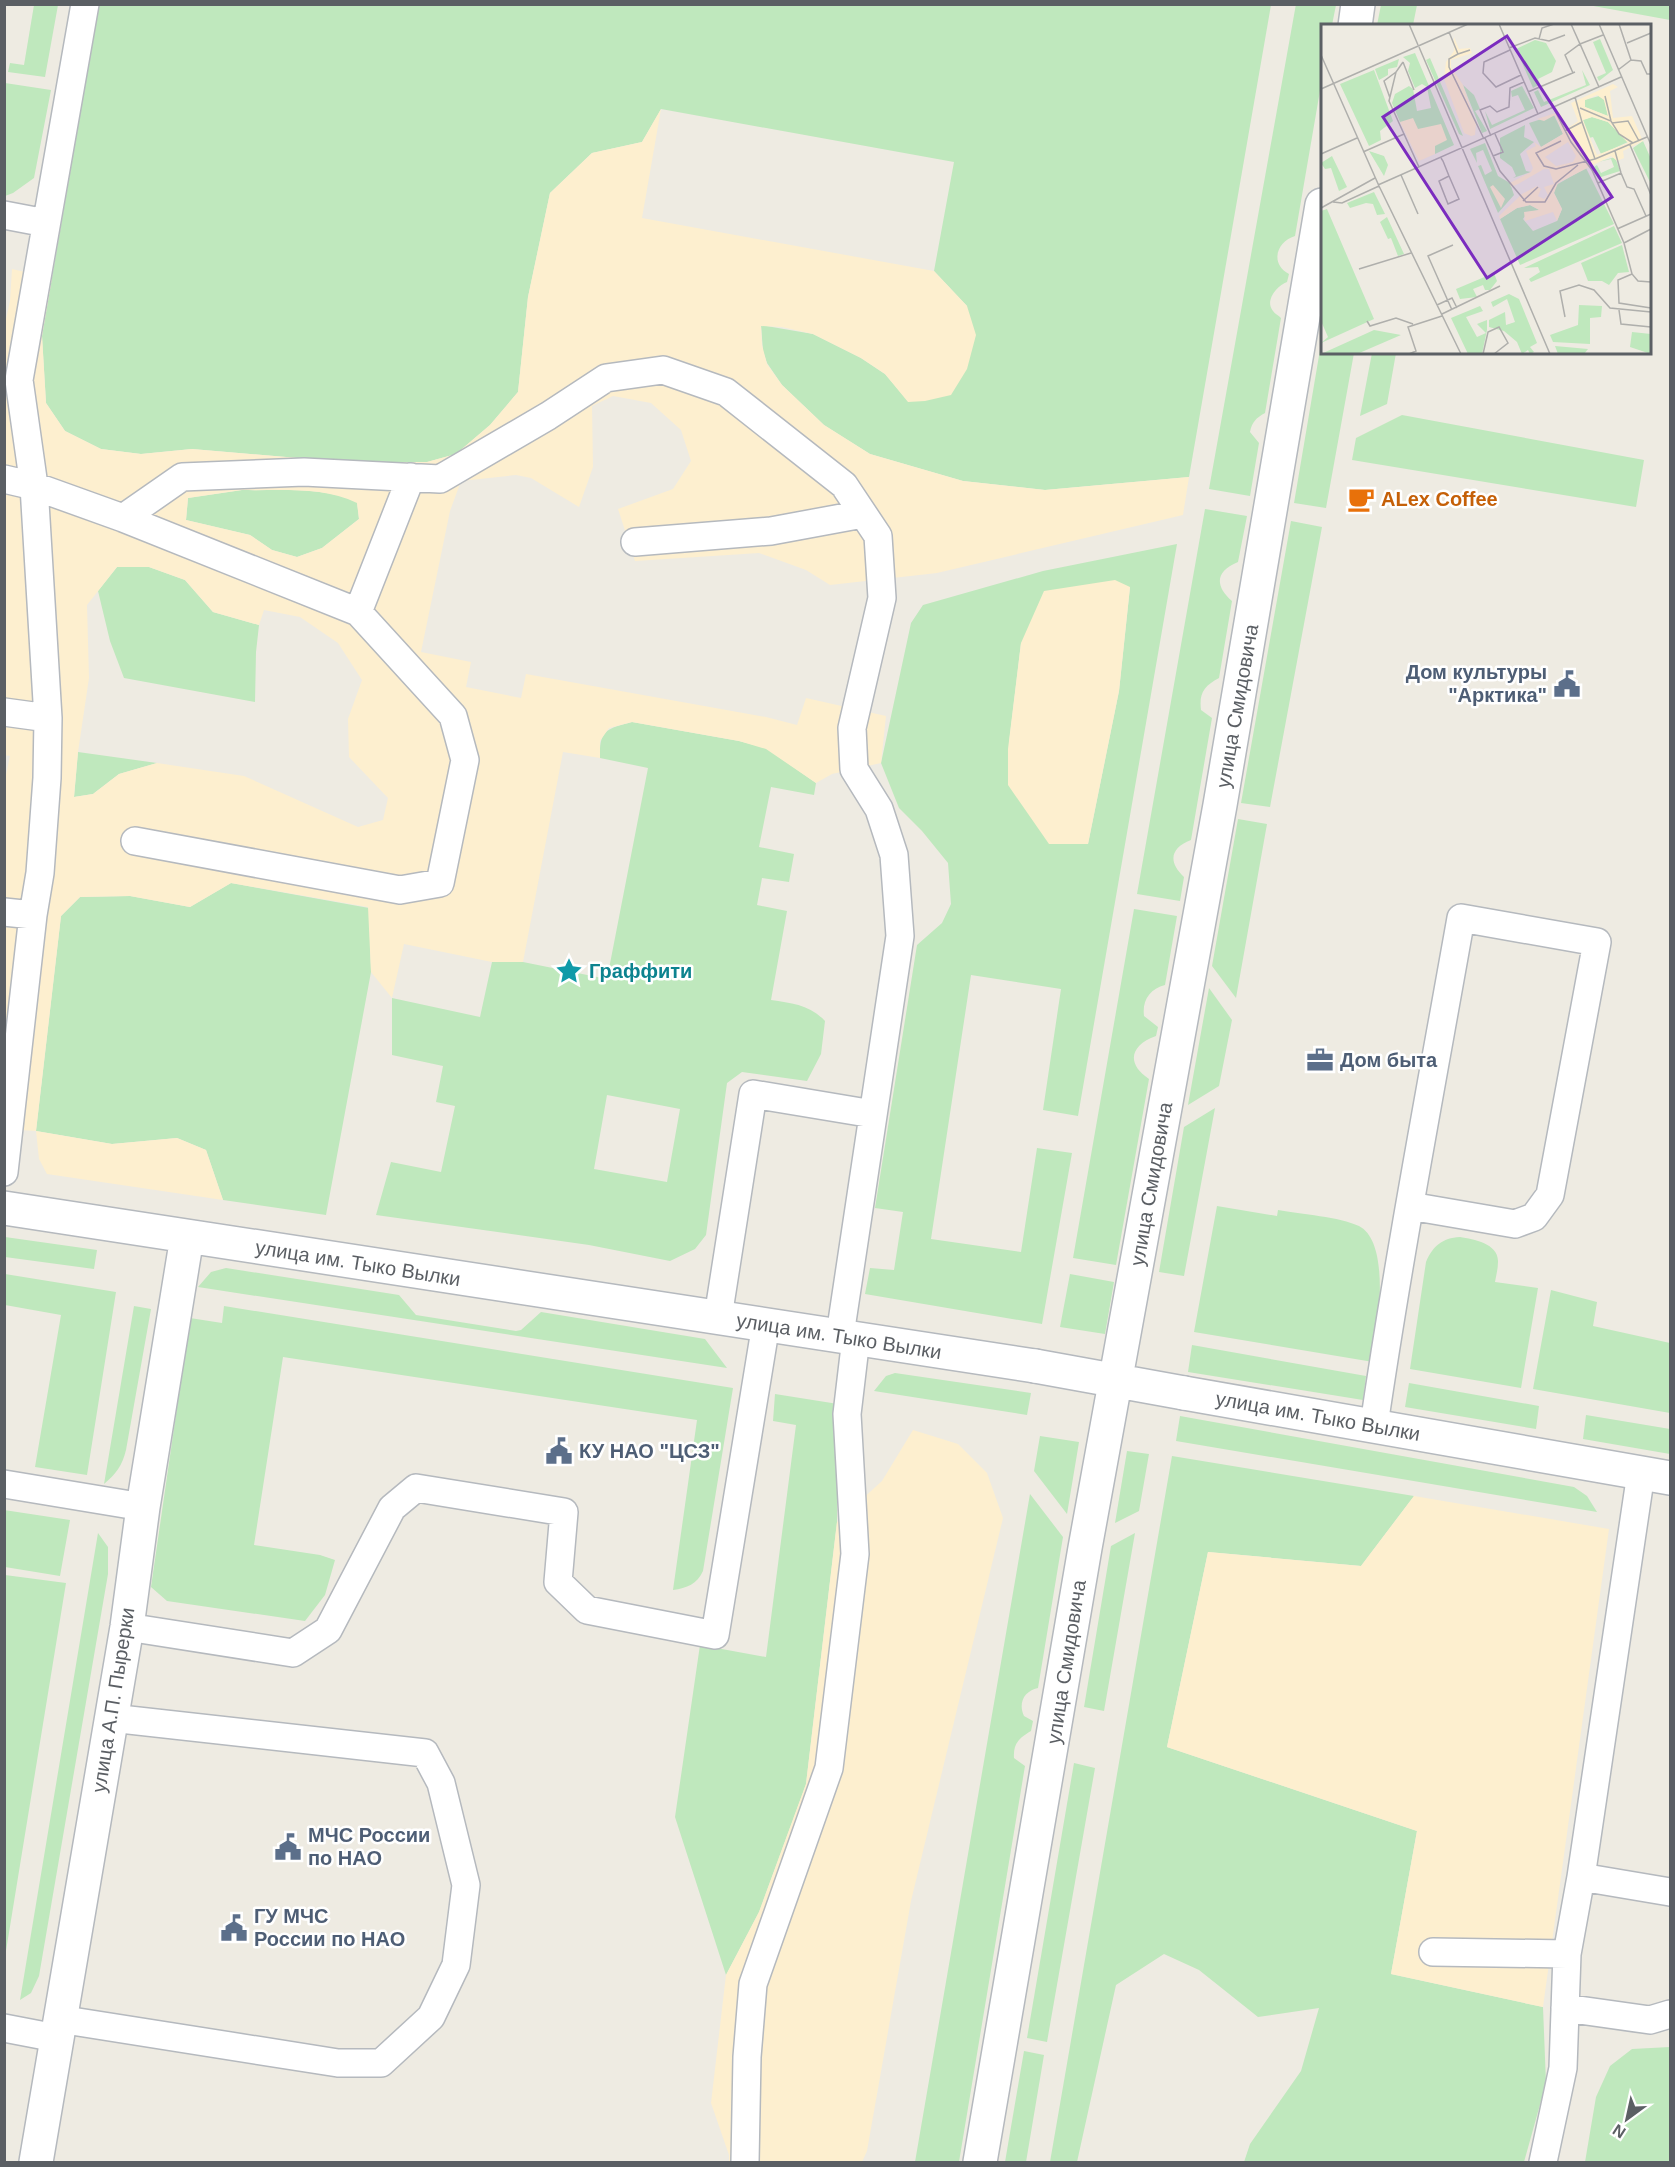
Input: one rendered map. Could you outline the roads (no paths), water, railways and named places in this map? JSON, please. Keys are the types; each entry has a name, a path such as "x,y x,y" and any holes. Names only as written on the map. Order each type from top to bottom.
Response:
{"street":[{"path":"1355,24 1358,4"},
{"name":"улица Смидовича","path":"980,2163 1087,1537 1220,805 1321,218"},
{"name":"улица им. Тыко Вылки","path":"4,1208 1035,1366 1656,1476"},
{"name":"улица А.П. Пырерки","path":"36,2163 126,1627 143,1507 188,1237"}],"lane":[{"path":"4,1172 33,915 40,873 46,802 48,718 34,486 19,380 85,4"},
{"path":"4,215 46,223"},
{"path":"123,518 182,477 304,472 440,479 548,416 606,378 663,370 726,392 844,485 878,537 882,598 852,728 854,769 879,809 894,855 900,936 873,1114 848,1337 847,1414 855,1554 829,1768 753,1984 747,2056 745,2163"},
{"path":"358,612 411,477"},
{"path":"4,479 34,486 123,518 358,612 453,716 465,760 440,883 400,890 135,841"},
{"path":"635,542 771,531 863,514"},
{"path":"4,712 48,718"},
{"path":"4,912 33,915"},
{"path":"1374,1425 1410,1206 1461,918 1597,942 1550,1195 1534,1216 1515,1224 1410,1206"},
{"path":"718,1317 753,1095 873,1114"},
{"path":"126,1627 293,1653 328,1630 392,1508 416,1488 564,1512 558,1582 587,1610 715,1635 766,1324"},
{"path":"1543,2163 1563,2068 1567,1954 1656,1476"},
{"path":"4,1485 143,1507"},
{"path":"4,2028 58,2028 338,2063 381,2062 431,2017 456,1965 466,1885 441,1783 425,1753 111,1718"},
{"path":"1581,1876 1671,1892"},
{"path":"1433,1953 1567,1954"},
{"path":"1565,2008 1650,2020 1671,2014"}],"place":[{"name":"ALex Coffee","path":"1361,499"},
{"name":"Дом культуры \"Арктика\"","path":"1567,684"},
{"name":"Граффити","path":"569,971"},
{"name":"Дом быта","path":"1320,1060"},
{"name":"КУ НАО \"ЦСЗ\"","path":"559,1451"},
{"name":"МЧС России по НАО","path":"288,1847"},
{"name":"ГУ МЧС России по НАО","path":"234,1928"}]}
